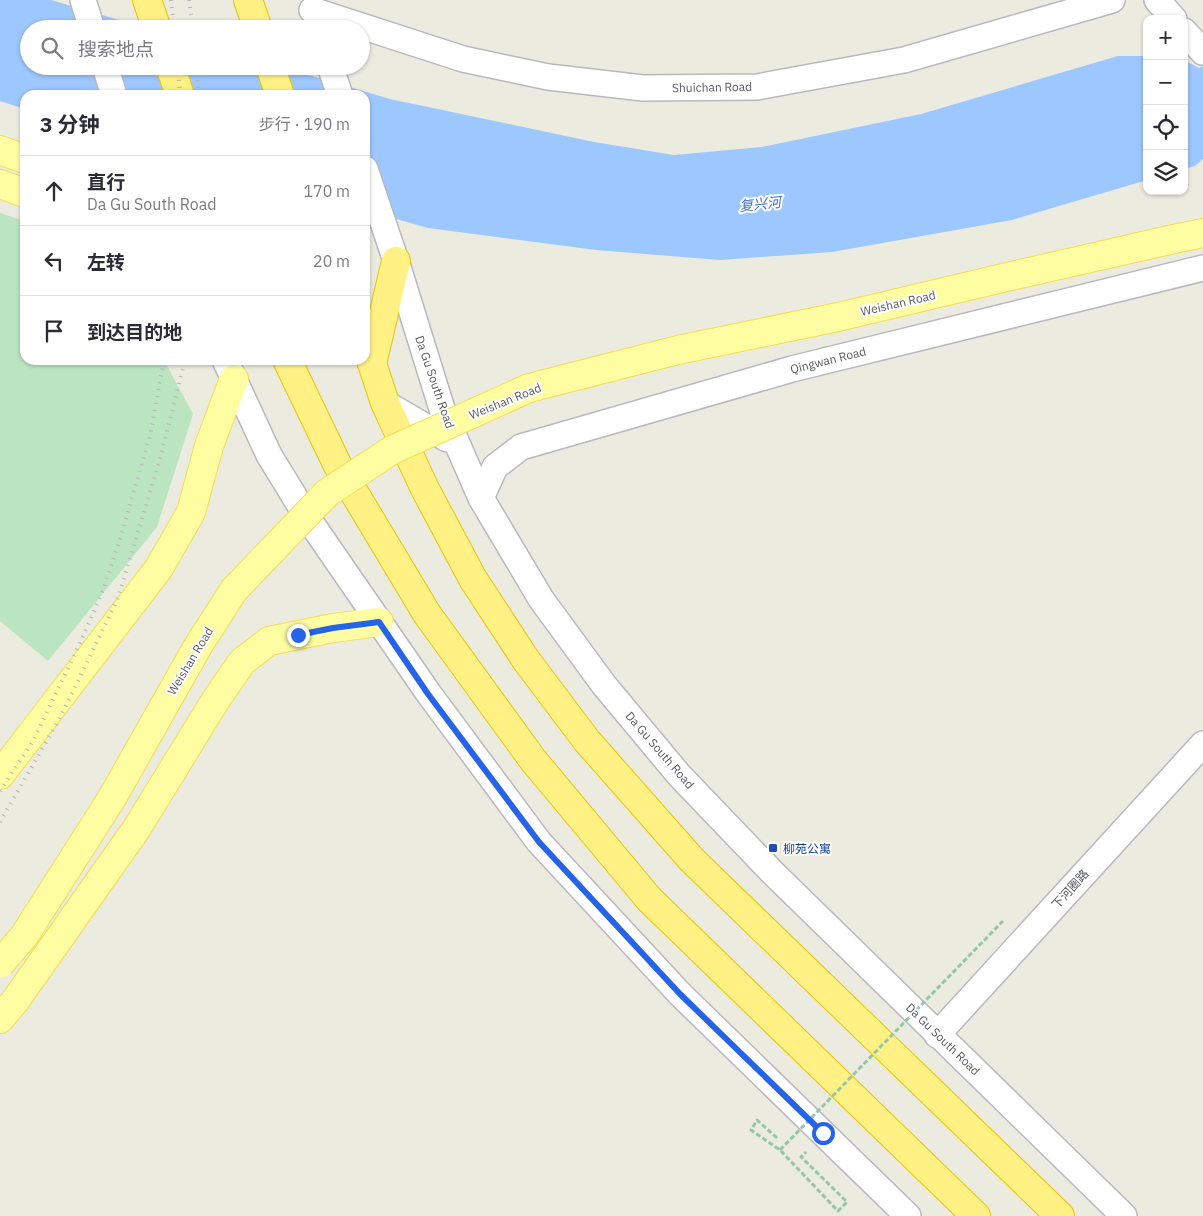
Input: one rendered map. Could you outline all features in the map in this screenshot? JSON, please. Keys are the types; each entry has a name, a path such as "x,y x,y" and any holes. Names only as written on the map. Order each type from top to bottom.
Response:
{"highway":[{"path":"147,0 154,20"},
{"path":"248,0 255,20"},
{"path":"173,75 178,90"},
{"path":"273,75 278,90"},
{"path":"370,346 396,261"},
{"path":"370,359 385,403 425,489 472,579 526,660 587,741 692,860 1060,1216"},
{"path":"289,365 337,464 427,614 533,760 649,899 976,1216"}],"main road":[{"path":"0,150 20,157"},
{"path":"0,184 20,191"},
{"name":"Weishan Road","path":"0,964 24,936 112,798 198,646 234,590 327,493 392,450 529,388 678,350 838,317 1007,276 1203,233"},
{"path":"0,775 159,568 192,512 230,369"},
{"path":"0,1019 137,828 217,698 242,662 269,641 333,628 379,622"}],"street":[{"path":"83,0 89,20"},
{"name":"Shuichan Road","path":"370,30 463,59 548,77 643,88 757,87 904,60 1112,0"},
{"path":"1157,0 1170,15"},
{"name":"Shuichan Road","path":"313,13 336,20"},
{"path":"108,75 112,90"},
{"path":"333,75 338,90"},
{"name":"Da Gu South Road","path":"370,184 442,409 481,498 541,599 604,686 679,775 772,872 1124,1216"},
{"name":"Qingwan Road","path":"481,498 495,467 521,446 792,369 1203,268"},
{"path":"230,369 269,455 307,517 428,694 539,842 680,994 908,1216"},
{"path":"385,403 458,445"},
{"name":"下河圈路","path":"937,1035 1203,744"}],"path":[{"path":"780,1150 1003,921"},
{"path":"778,1138 757,1120 751,1130 780,1150 838,1211 847,1202 801,1157"}],"green space":[{"path":"0,213 20,219 20,365 167,365 193,414 157,527 48,661 0,621"}],"water":[{"path":"0,0 51,0 119,20 20,20 20,75 309,75 359,90 20,90 20,107 0,101"},
{"name":"复兴河","path":"1118,56 1143,56 1143,181 1012,220 832,252 720,260 596,250 428,228 370,211 370,93 594,142 674,155 762,147 921,114"},
{"path":"1188,62 1199,68 1203,66 1203,159 1195,166 1188,168"}],"railway":[{"path":"171,0 173,20"},
{"path":"189,0 192,20"},
{"path":"179,75 180,90"},
{"path":"197,75 198,90"},
{"path":"0,791 33,741 103,590 150,436 163,365"},
{"path":"0,822 61,716 118,598 160,459 184,365"}],"place":[{"name":"柳苑公寓","path":"773,848"}],"route":[{"path":"298,635 379,622 428,694 539,842 680,994 823,1133"}]}
